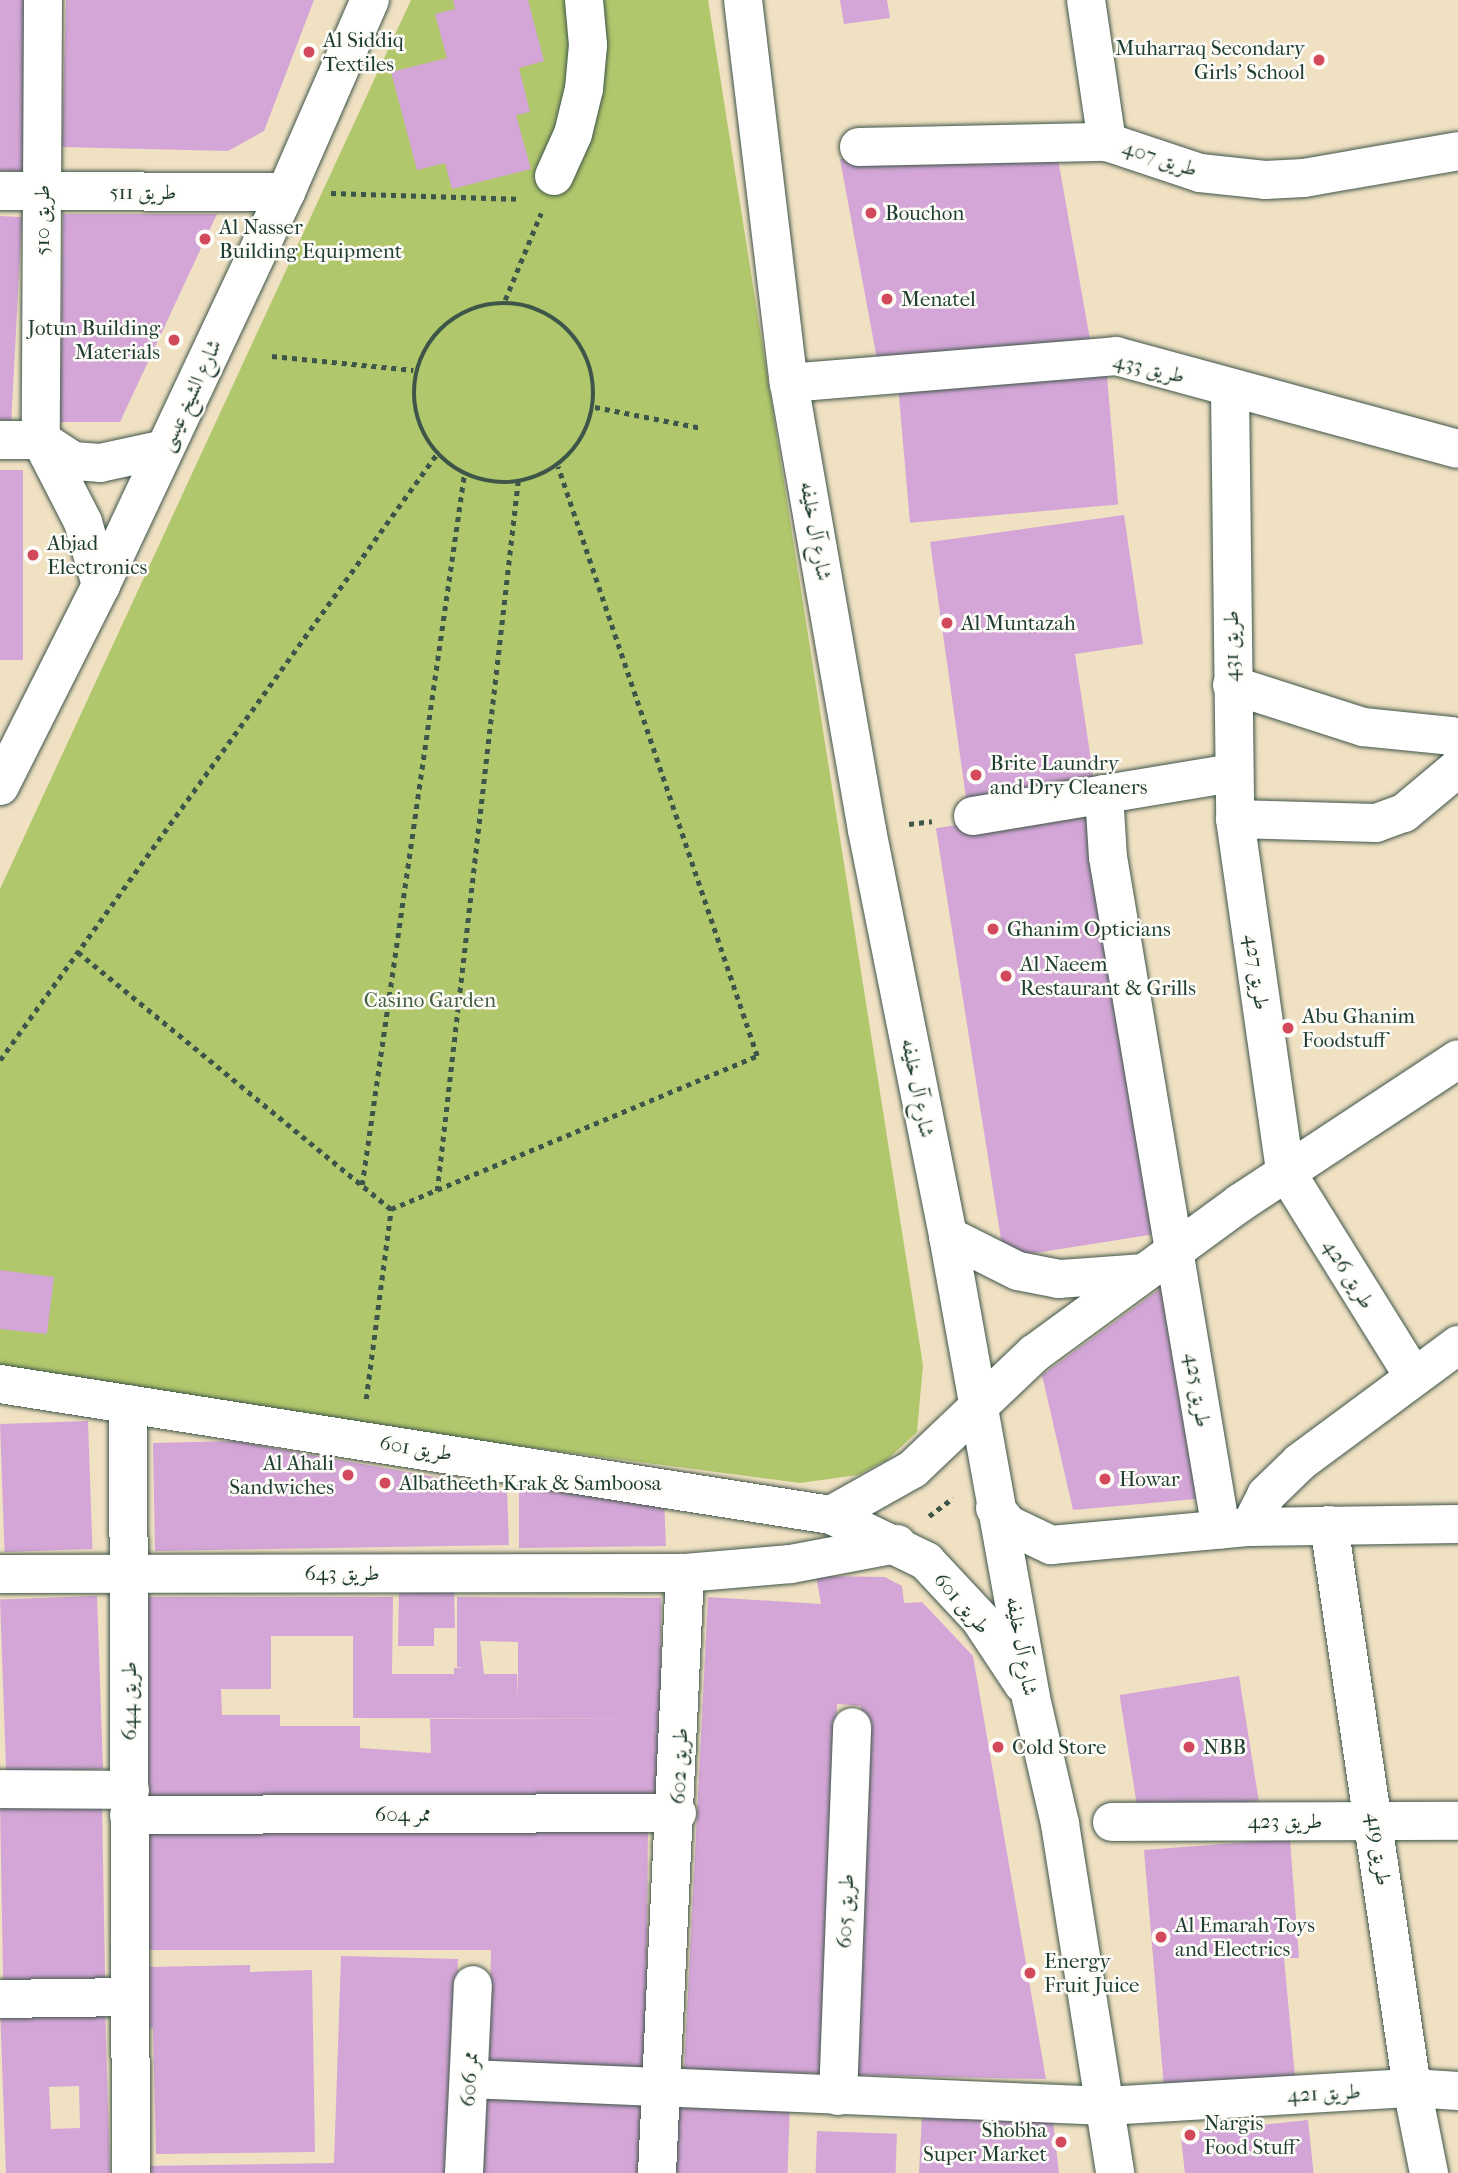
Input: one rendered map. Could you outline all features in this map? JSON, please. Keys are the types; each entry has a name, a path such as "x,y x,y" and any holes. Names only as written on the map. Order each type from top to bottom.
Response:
{"street":[{"name":"طريق 510","path":"41,440 43,0"},
{"name":"شارع الشيخ عيسى","path":"0,786 101,585 286,192 370,0"},
{"path":"550,188 573,134 584,89 588,45 584,0"},
{"name":"شارع آل خليفه","path":"743,0 789,383 867,830 948,1236 1031,1698 1060,1824 1107,2106 1115,2173"},
{"path":"1086,0 1107,142"},
{"name":"طريق 407","path":"859,147 1107,142 1200,173 1265,180 1304,178 1458,151"},
{"name":"طريق 511","path":"0,191 286,192"},
{"name":"طريق 433","path":"789,383 1116,356 1230,390 1458,449"},
{"name":"طريق 431","path":"1230,390 1232,773"},
{"path":"0,440 41,440 73,461 87,462 133,459 164,449"},
{"path":"41,440 83,522 101,585"},
{"path":"1232,685 1363,727 1451,736 1458,741"},
{"path":"1235,819 1377,823 1404,813 1458,768"},
{"path":"973,816 1232,773"},
{"name":"طريق 427","path":"1232,773 1235,819 1285,1170"},
{"path":"1104,794 1108,857 1175,1251"},
{"path":"831,1516 913,1469 977,1405 1035,1353 1285,1170 1458,1059"},
{"name":"طريق 426","path":"1285,1170 1414,1377"},
{"path":"948,1236 1018,1271 1059,1279 1145,1273"},
{"name":"طريق 425","path":"1175,1251 1235,1528"},
{"path":"1235,1528 1284,1476 1458,1345"},
{"name":"طريق 601","path":"0,1384 831,1516 897,1544 926,1561 980,1619 1031,1698"},
{"name":"طريق 644","path":"128,1405 128,1997 131,2173"},
{"path":"995,1508 1009,1525 1052,1545 1235,1528 1458,1524"},
{"name":"طريق 419","path":"1329,1525 1375,1821 1412,2088 1429,2173"},
{"path":"685,1573 791,1564 897,1544"},
{"name":"طريق 643","path":"0,1574 685,1573"},
{"name":"طريق 602","path":"657,2173 677,1813 685,1573"},
{"name":"طريق 605","path":"838,2096 852,1727"},
{"name":"ممر 604","path":"0,1789 129,1802 677,1813"},
{"name":"طريق 423","path":"1112,1822 1458,1821"},
{"name":"ممر 606","path":"464,2173 473,1985"},
{"path":"0,1999 128,1997"},
{"path":"469,2079 1107,2106"},
{"name":"طريق 421","path":"1107,2106 1412,2088 1458,2091"}],"path":[{"path":"286,192 550,188 505,300"},
{"path":"505,300 550,312 588,353 595,407 581,442 558,467 518,481 464,475 436,455 415,419 413,370 445,321 505,300"},
{"path":"272,356 413,370"},
{"path":"595,407 702,428"},
{"path":"0,1060 436,455"},
{"path":"391,1209 757,1056 558,467"},
{"path":"362,1185 464,475"},
{"path":"437,1191 518,481"},
{"path":"867,830 973,816"},
{"path":"78,952 391,1209"},
{"path":"361,1440 391,1209"},
{"path":"897,1544 988,1465"}],"green space":[{"name":"Casino Garden","path":"411,0 708,0 923,1365 917,1432 887,1460 858,1475 800,1483 0,1378 0,889"}],"building":[{"path":"0,0 28,0 28,171 0,171"},
{"path":"66,0 314,0 264,131 228,151 62,147"},
{"path":"453,0 528,0 544,61 519,68 530,112 516,115 531,169 452,189 445,163 417,170 391,72 447,58 435,14 455,9"},
{"path":"840,0 887,0 890,18 844,24"},
{"path":"1056,148 1091,345 878,365 840,159"},
{"path":"63,214 217,214 120,422 60,422"},
{"path":"0,216 22,217 11,421 0,420"},
{"path":"1106,365 1118,504 910,523 898,383"},
{"path":"0,470 23,470 23,660 0,660"},
{"path":"1124,515 1143,644 1075,654 1094,780 966,798 930,542"},
{"path":"1089,804 1157,1234 1004,1258 936,828"},
{"path":"0,1270 54,1277 47,1334 0,1329"},
{"path":"1168,1283 1207,1498 1073,1510 1042,1375"},
{"path":"88,1421 92,1549 5,1552 0,1424"},
{"path":"235,1441 507,1490 509,1545 155,1551 153,1443"},
{"path":"519,1483 664,1500 666,1546 519,1548"},
{"path":"816,1576 885,1577 902,1586 904,1603 922,1602 973,1656 1046,2079 850,2075 861,1706 837,1704 827,2073 684,2072 708,1597 821,1604"},
{"path":"399,1587 454,1587 455,1628 434,1628 434,1646 398,1646"},
{"path":"97,1596 103,1769 6,1772 0,1599"},
{"path":"146,1597 393,1597 392,1674 454,1674 454,1668 464,1668 457,1667 457,1597 661,1598 661,1796 147,1797","holes":["271,1636 353,1636 353,1718 654,1719 430,1719 431,1753 360,1748 360,1726 280,1726 280,1715 222,1715 221,1689 271,1689","480,1641 518,1642 518,1699 517,1674 484,1674"]},
{"name":"NBB","path":"1239,1676 1259,1800 1139,1819 1119,1695"},
{"path":"102,1802 105,1984 3,1986 0,1804"},
{"path":"146,1823 648,1823 646,2067 489,2064 491,1950 146,1950"},
{"path":"1290,1839 1299,1958 1284,1958 1296,2087 1165,2099 1144,1850"},
{"path":"341,1956 458,1959 451,2173 143,2173 143,2166 334,2163"},
{"path":"250,1965 250,1972 312,1970 315,2152 156,2154 153,2028 148,2029 146,1967"},
{"path":"105,2004 110,2173 6,2173 0,2007","holes":["79,2086 80,2128 51,2129 49,2087"]},
{"path":"479,2095 642,2101 639,2173 476,2173"},
{"path":"675,2101 790,2105 788,2173 672,2173"},
{"path":"922,2114 1053,2121 1059,2173 919,2173"},
{"path":"1308,2120 1314,2173 1185,2173 1181,2133"},
{"path":"817,2131 897,2134 896,2173 816,2173"}],"place":[{"name":"Al Siddiq Textiles","path":"309,52"},
{"name":"Muharraq Secondary Girls' School","path":"1319,60"},
{"name":"Bouchon","path":"871,213"},
{"name":"Al Nasser Building Equipment","path":"205,239"},
{"name":"Menatel","path":"887,299"},
{"name":"Jotun Building Materials","path":"174,340"},
{"name":"Abjad Electronics","path":"33,555"},
{"name":"Al Muntazah","path":"947,623"},
{"name":"Brite Laundry and Dry Cleaners","path":"976,775"},
{"name":"Ghanim Opticians","path":"993,929"},
{"name":"Al Naeem Restaurant & Grills","path":"1006,976"},
{"name":"Abu Ghanim Foodstuff","path":"1288,1028"},
{"name":"Al Ahali Sandwiches","path":"348,1475"},
{"name":"Howar","path":"1105,1479"},
{"name":"Albatheeth Krak & Samboosa","path":"385,1483"},
{"name":"Cold Store","path":"998,1747"},
{"name":"NBB","path":"1189,1747"},
{"name":"Al Emarah Toys and Electrics","path":"1161,1937"},
{"name":"Energy Fruit Juice","path":"1030,1973"},
{"name":"Nargis Food Stuff","path":"1190,2135"},
{"name":"Shobha Super Market","path":"1061,2142"}]}
